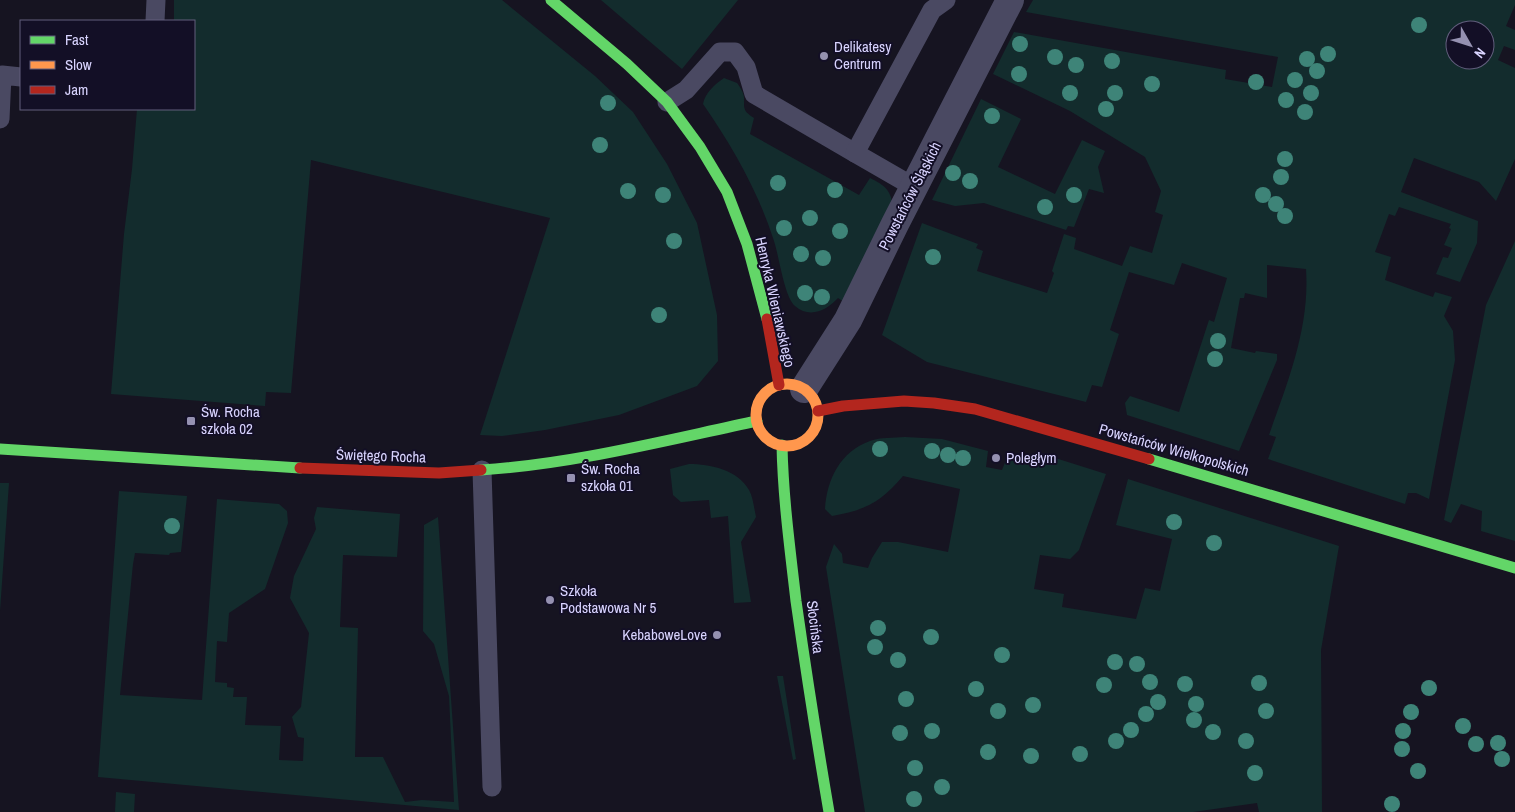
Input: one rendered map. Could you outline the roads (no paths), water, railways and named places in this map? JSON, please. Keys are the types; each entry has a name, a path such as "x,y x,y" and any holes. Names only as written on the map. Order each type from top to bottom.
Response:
{"street":[{"name":"Henryka Wieniawskiego","path":"551,0 627,64 666,102 700,147 727,192 747,244 764,310 800,395"},
{"name":"Powstańców Śląskich","path":"800,395 848,320 1010,0"},
{"path":"772,388 800,395 818,420 814,430 801,443 782,446 774,443 760,430 757,421 756,414 761,399 772,388"},
{"name":"Powstańców Wielkopolskich","path":"800,395 843,406 904,401 976,409 1515,568"},
{"name":"Świętego Rocha","path":"0,449 314,469 439,474 513,468 579,457 757,421"},
{"name":"Słocińska","path":"782,446 785,507 803,652 829,812"}],"lane":[{"path":"155,20 156,0"},
{"path":"855,153 932,10 946,0"},
{"path":"666,102 686,90 720,52 735,52 746,67 754,94 914,187"},
{"path":"0,119 2,75 20,77"},
{"path":"482,470 492,787"}],"place":[{"name":"Delikatesy Centrum","path":"824,56"},
{"name":"Św. Rocha szkoła 02","path":"191,421"},
{"name":"Poległym","path":"996,458"},
{"name":"Św. Rocha szkoła 01","path":"571,478"},
{"name":"Szkoła Podstawowa Nr 5","path":"550,600"},
{"name":"KebaboweLove","path":"717,635"}]}
